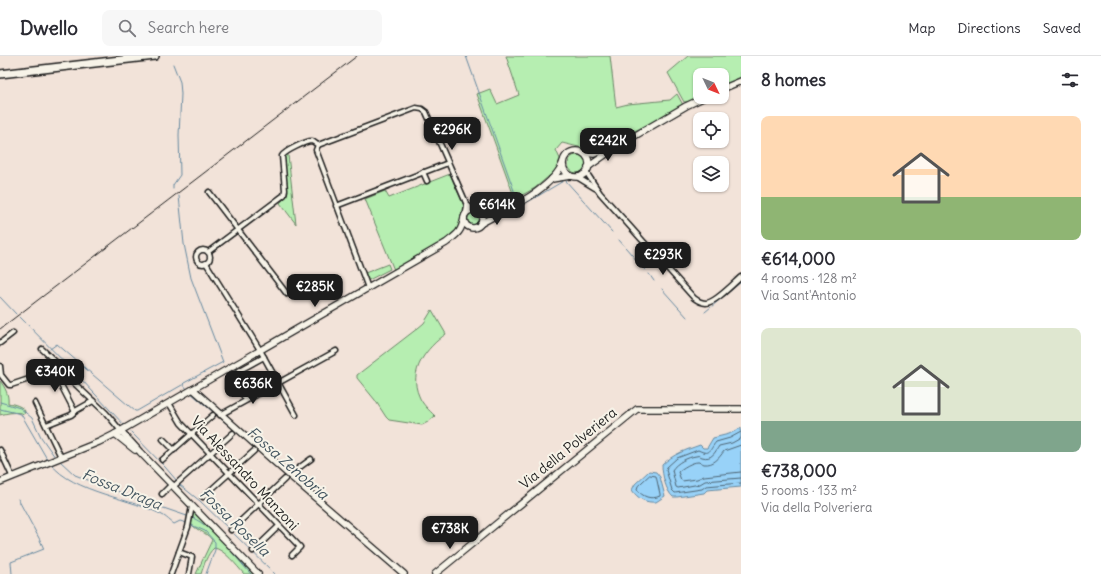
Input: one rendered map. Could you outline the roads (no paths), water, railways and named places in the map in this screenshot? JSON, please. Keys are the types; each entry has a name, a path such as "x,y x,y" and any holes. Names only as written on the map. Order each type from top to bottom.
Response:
{"highway":[{"path":"1,72 118,56"},
{"path":"1,72 155,56"}],"main road":[{"path":"729,86 741,81"},
{"path":"550,180 561,176 577,177 619,145 693,103"},
{"path":"0,482 115,434 446,243 459,237 471,227 475,227 532,195 550,180 560,168 566,155 573,151 594,154 619,145"},
{"path":"584,153 588,160 587,169"},
{"path":"562,162 565,172 570,176"},
{"path":"446,243 461,230 465,216 476,211 487,216 503,211"},
{"path":"476,211 482,217 480,224"},
{"path":"465,216 465,223 471,227"},
{"path":"193,390 287,477 404,574"},
{"name":"Via della Polveriera","path":"435,574 636,409 741,409"},
{"path":"122,430 140,452 258,574"},
{"path":"115,434 132,448 140,452"}],"street":[{"path":"318,145 416,108 422,108 426,112 467,204 476,211"},
{"path":"208,252 284,195 285,190 282,156 285,152 309,142 314,142 318,145"},
{"path":"318,145 316,150 368,288"},
{"path":"336,206 448,163"},
{"path":"587,169 598,190 699,302 704,303 713,301 741,277"},
{"path":"423,172 427,181"},
{"path":"577,177 598,190"},
{"path":"209,192 287,294"},
{"path":"465,216 467,204"},
{"path":"201,250 208,252 210,258 206,263 201,264 197,261 196,254 201,250"},
{"path":"206,263 260,350 296,415"},
{"path":"0,342 13,333"},
{"path":"42,349 58,365 59,369 122,430"},
{"path":"220,415 336,350"},
{"path":"246,400 232,376 233,374 264,358"},
{"path":"0,366 2,375 9,385 59,369"},
{"path":"66,375 60,382 60,386 75,412"},
{"path":"46,425 71,415 93,401"},
{"path":"35,403 51,433 61,457"},
{"name":"Via Alessandro Manzoni","path":"169,403 181,423 300,547 292,555"},
{"path":"162,460 213,415"},
{"path":"162,494 233,433"},
{"path":"163,438 174,450"},
{"path":"0,450 12,476"},
{"path":"203,498 254,452"},
{"path":"231,530 287,477 311,459"},
{"path":"171,574 188,527 192,506"},
{"path":"253,551 279,526"},
{"path":"179,552 192,558 189,574"}],"water":[{"path":"741,428 741,487 707,490 704,493 673,497 668,491 662,465 675,455 700,445 703,448 707,448 713,438 729,434"},
{"path":"649,471 656,472 660,477 665,496 656,502 642,500 632,490 635,484"}],"waterway":[{"path":"466,56 517,199"},
{"name":"Fossa Zenobria","path":"173,64 180,82 181,94 179,135 180,175 173,185 173,189"},
{"path":"521,206 565,180 612,232"},
{"name":"Fossa Zenobria","path":"179,196 184,244 191,278 223,362 184,383 183,384 187,389"},
{"path":"619,240 645,270"},
{"path":"649,274 654,281"},
{"path":"705,312 741,282"},
{"path":"662,289 687,317"},
{"name":"Fossa Rosella","path":"0,297 16,314"},
{"name":"Fossa Rosella","path":"20,317 124,425"},
{"path":"50,349 57,344 135,411 182,385"},
{"name":"Fossa Zenobria","path":"191,393 270,461"},
{"path":"0,402 20,408 32,418 41,437 55,457"},
{"name":"Fossa Draga","path":"0,409 21,414 47,459"},
{"name":"Fossa Rosella","path":"131,432 177,481"},
{"path":"60,461 75,475 187,516"},
{"name":"Fossa Draga","path":"51,464 61,474 74,482 151,510 164,516 174,524 180,521 187,523"},
{"name":"Fossa Rosella","path":"180,485 200,501 229,529"},
{"name":"Fossa Zenobria","path":"298,486 318,504"},
{"path":"12,574 11,562 44,549 18,499"},
{"name":"Fossa Zenobria","path":"322,507 366,545"},
{"path":"193,518 217,535 251,574"},
{"name":"Fossa Draga","path":"191,525 205,531 215,542 215,550 206,574"},
{"name":"Fossa Rosella","path":"231,531 275,574"},
{"name":"Fossa Zenobria","path":"370,549 389,565"}],"railway":[{"path":"0,329 357,56"}]}
